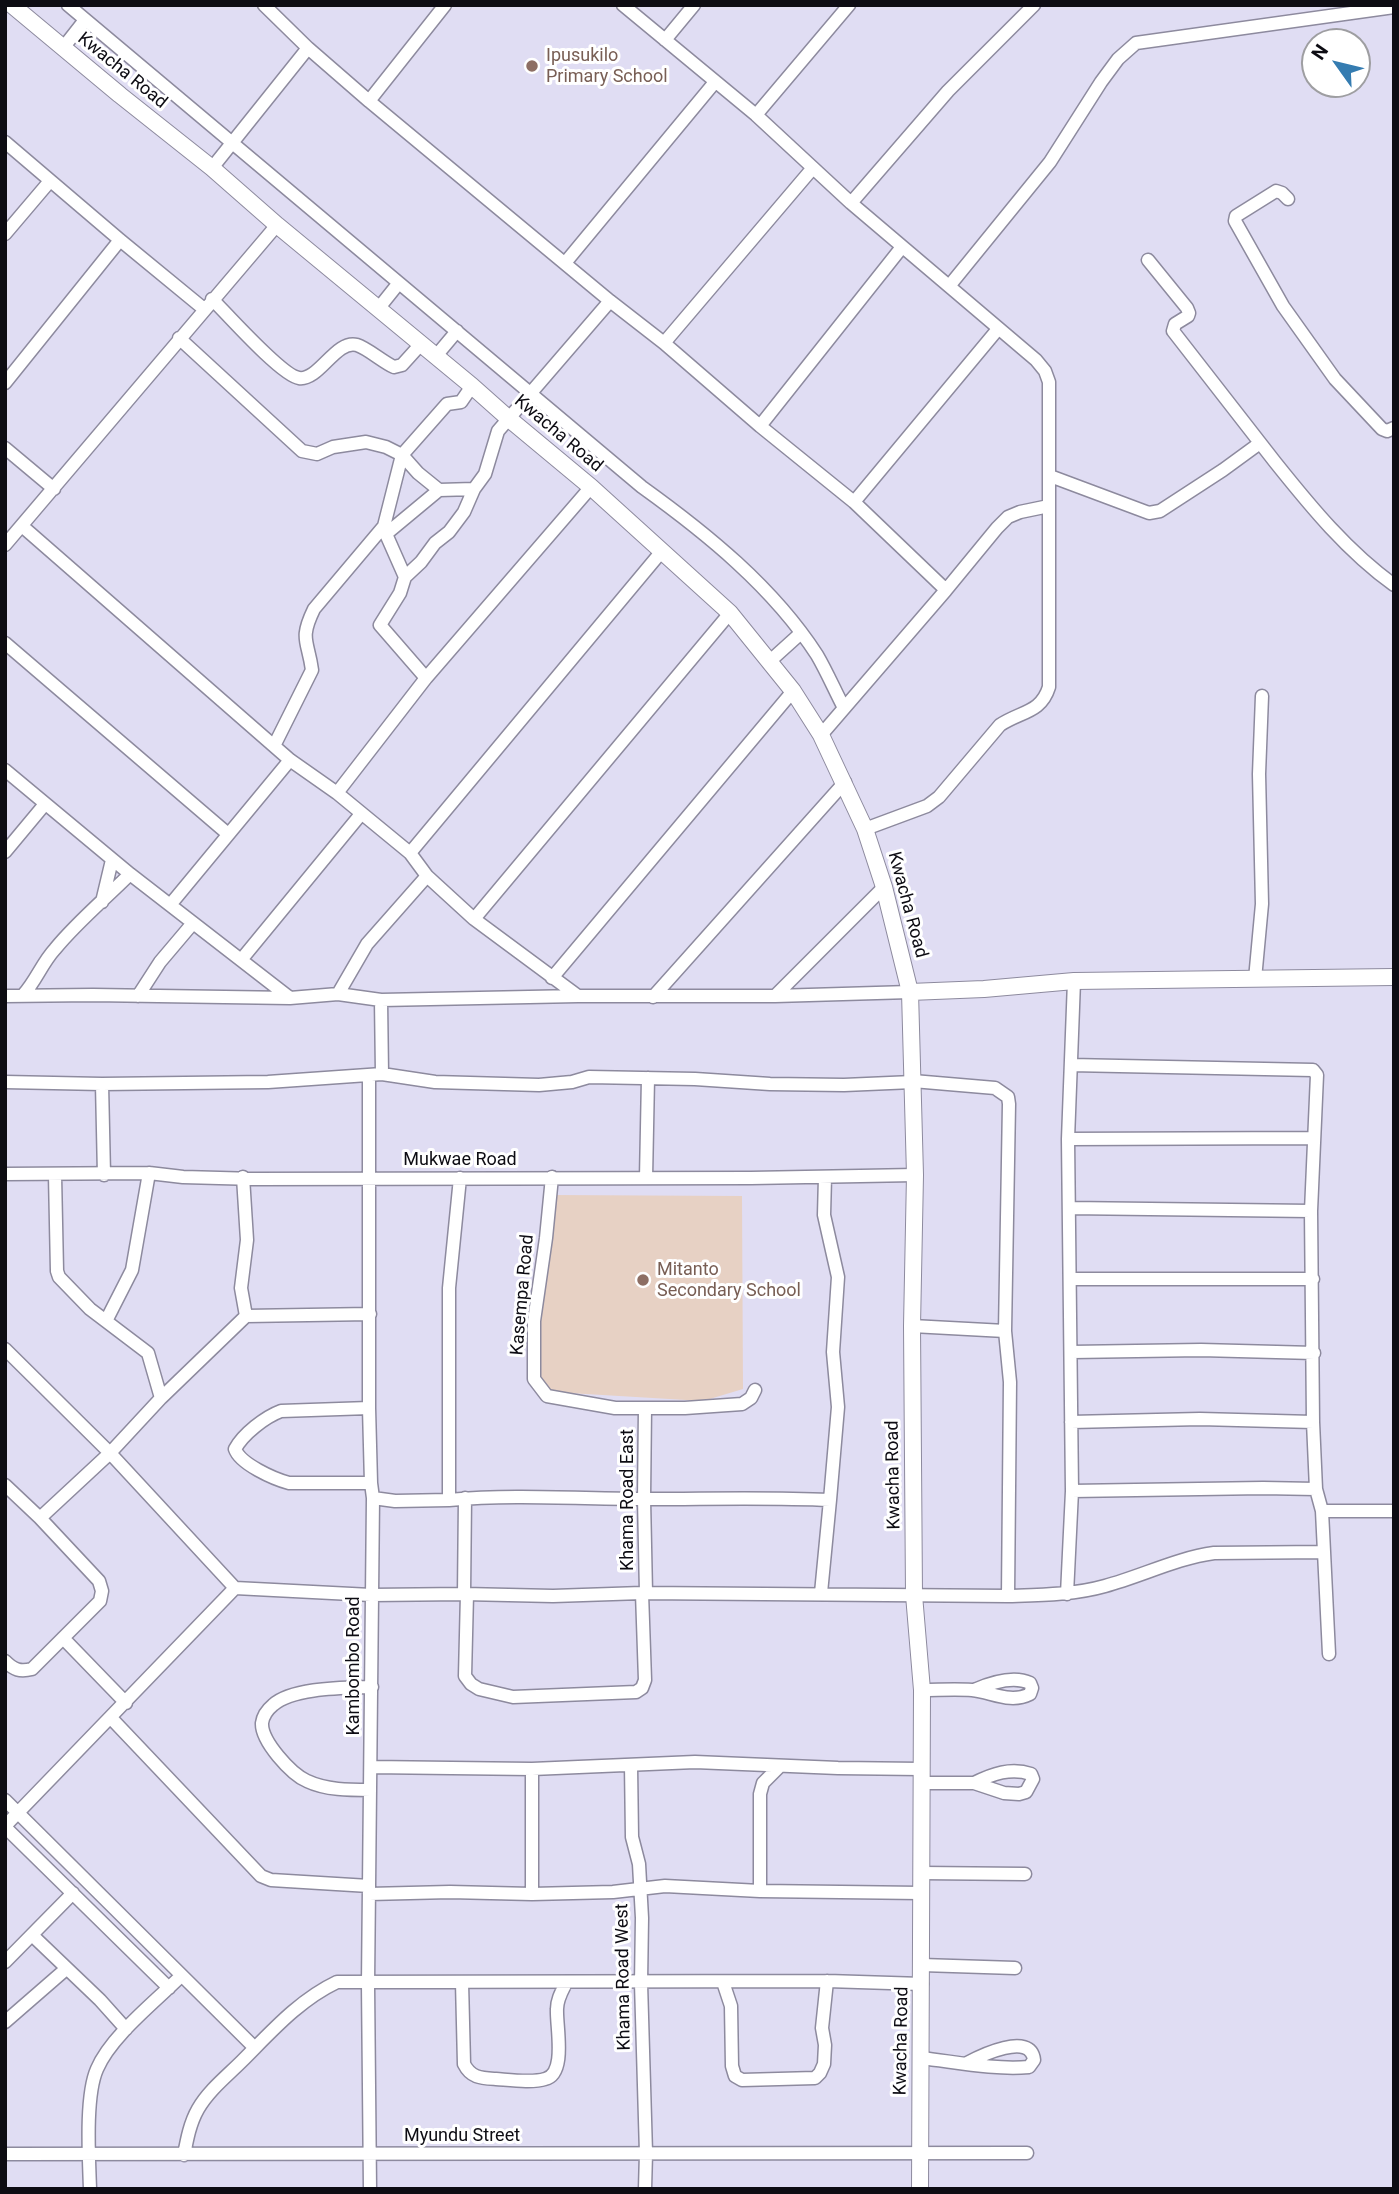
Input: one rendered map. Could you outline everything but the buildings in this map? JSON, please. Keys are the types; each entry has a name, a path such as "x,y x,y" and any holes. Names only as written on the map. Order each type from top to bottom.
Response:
{"main road":[{"name":"Kwacha Road","path":"12,5 212,167 277,225 472,386 591,487 730,613 793,691 821,735 865,829 884,887 910,992 915,1175 912,1326 914,1595 922,1690 920,2189"},
{"path":"910,992 1074,981 1394,977"}],"street":[{"path":"68,5 398,284 733,559 801,633 817,656 844,708"},
{"path":"369,101 445,5"},
{"path":"623,5 756,116 851,203 1036,360 1045,370 1049,382 1049,687 1045,699 1038,707 1000,724 939,797 927,806 865,829"},
{"path":"665,40 694,5"},
{"path":"756,116 849,5"},
{"path":"851,203 948,91 1034,5"},
{"path":"268,7 308,48 369,101 854,502 946,590"},
{"path":"950,285 1050,162 1101,82 1129,47 1136,43 1394,7"},
{"path":"64,48 85,20"},
{"path":"212,167 308,48"},
{"path":"565,263 715,82"},
{"path":"5,142 120,240 208,304 280,368 297,379 308,378 339,350 349,345 357,345 394,367 401,365 421,344"},
{"path":"664,343 812,169"},
{"path":"5,234 50,181"},
{"path":"1288,199 1276,191 1236,216 1235,221 1283,306 1335,379 1382,429 1387,431 1394,428"},
{"path":"5,545 277,225"},
{"path":"5,383 120,240"},
{"path":"760,426 902,247"},
{"path":"1148,260 1187,308 1188,316 1175,324 1173,331 1330,528 1372,569 1394,585"},
{"path":"378,309 398,284"},
{"path":"426,678 380,625 400,593 405,578 435,543 449,532 464,512 474,489 485,474 497,435 508,418 532,394 610,301"},
{"path":"854,502 998,329"},
{"path":"436,356 457,331"},
{"path":"179,338 302,451 317,454 333,447 366,442 386,447 402,455 418,473 439,489"},
{"path":"405,578 386,534 402,455 447,404 461,402 472,386"},
{"path":"1050,476 1149,513 1160,511 1260,443"},
{"path":"5,448 54,489"},
{"path":"337,793 426,678 591,487"},
{"path":"274,746 312,670 304,641 307,624 314,609 386,528 439,489 474,489"},
{"path":"821,735 997,528 1008,517 1049,506"},
{"path":"22,526 290,760 337,793 410,853 427,876 474,919 578,996"},
{"path":"410,853 662,551"},
{"path":"474,919 730,613"},
{"path":"770,661 801,633"},
{"path":"5,643 228,834"},
{"path":"552,978 793,691"},
{"path":"1255,979 1262,904 1259,807 1262,695"},
{"path":"170,905 290,760"},
{"path":"5,770 130,874 290,998"},
{"path":"653,997 845,782"},
{"path":"5,852 45,804"},
{"path":"241,960 361,814"},
{"path":"102,902 113,860"},
{"path":"23,995 55,948 130,874"},
{"path":"338,994 367,944 427,876"},
{"path":"775,996 884,887"},
{"path":"138,996 160,962 193,923"},
{"path":"1067,1594 1072,1491 1068,1139 1074,981"},
{"path":"5,996 290,998 338,994 381,999 775,996 910,992"},
{"name":"Kambombo Road","path":"370,2189 368,1984 373,1498 370,1483 368,1178 381,999"},
{"path":"1071,1065 1312,1070 1317,1075 1311,1210 1313,1422 1316,1489 1322,1511 1329,1654"},
{"path":"5,1082 268,1082 375,1075 435,1082 539,1086 589,1077 770,1084 913,1082 995,1088 1008,1097 1005,1331 1010,1382 1007,1596"},
{"path":"646,1178 648,1078"},
{"path":"102,1084 104,1175"},
{"path":"1068,1139 1314,1138"},
{"path":"106,1321 132,1270 149,1173"},
{"name":"Mukwae Road","path":"5,1174 149,1173 183,1177 368,1178 915,1175"},
{"path":"55,1175 59,1277 90,1309 148,1353 161,1398"},
{"path":"243,1177 247,1240 241,1288 246,1316"},
{"name":"Kasempa Road","path":"552,1177 534,1321 534,1379 547,1396 558,1399 615,1408 645,1408"},
{"path":"821,1594 838,1407 833,1352 838,1277 824,1215 825,1177"},
{"path":"449,1500 449,1288 460,1178"},
{"path":"1069,1208 1311,1210"},
{"path":"1071,1279 1313,1279"},
{"path":"40,1518 110,1453 161,1398 246,1316 370,1314"},
{"path":"912,1326 1005,1331"},
{"path":"5,1349 110,1453 235,1588 371,1595 553,1596 644,1593 1007,1596 1067,1594 1104,1587 1197,1555 1324,1552"},
{"path":"1072,1352 1201,1350 1314,1353"},
{"path":"645,1408 698,1408 742,1404 751,1398 755,1390"},
{"path":"369,1408 281,1411 255,1428 235,1449 242,1460 278,1480 289,1483 370,1483"},
{"name":"Khama Road East","path":"465,1594 465,1676 479,1689 513,1697 636,1692 642,1688 645,1680 645,1408"},
{"path":"1071,1422 1200,1419 1313,1422"},
{"path":"5,1485 99,1581 102,1591 100,1601 32,1669 23,1672 12,1669 5,1661"},
{"path":"1072,1491 1316,1489"},
{"path":"373,1498 395,1501 526,1497 830,1500"},
{"path":"465,1498 465,1594"},
{"path":"1322,1511 1394,1511"},
{"path":"169,1988 5,1826 235,1588"},
{"path":"63,1638 126,1703"},
{"path":"370,1790 347,1790 306,1781 292,1772 276,1753 265,1737 262,1725 264,1714 274,1703 295,1695 323,1689 372,1687"},
{"path":"922,1690 974,1690"},
{"path":"111,1718 261,1876 271,1880 369,1890 532,1894 613,1892 665,1886 921,1894"},
{"path":"371,1767 532,1769 695,1762 921,1776 974,1783"},
{"name":"Khama Road West","path":"631,1765 632,1837 639,1864 642,1918 645,2189"},
{"path":"760,1891 760,1794 763,1783 780,1766"},
{"path":"532,1769 532,1894"},
{"path":"5,1801 255,2048"},
{"path":"41,1862 53,1850"},
{"path":"921,1872 1026,1874"},
{"path":"5,1962 73,1893"},
{"path":"32,1935 100,2000 126,2029"},
{"path":"922,1965 1015,1968"},
{"path":"5,2022 66,1969"},
{"path":"90,2189 91,2089 96,2071 126,2029 181,1976"},
{"path":"723,1982 731,2006 732,2066 735,2076 742,2080 814,2078 820,2073 824,2064 822,2028 827,1981"},
{"path":"184,2155 189,2129 198,2109 215,2088 302,2003 337,1982 827,1981 922,1984"},
{"path":"462,1982 464,2064 468,2072 478,2078 511,2080 547,2080 555,2074 559,2063 556,2006 566,1983"},
{"path":"921,2058 967,2063"},
{"name":"Myundu Street","path":"5,2154 1027,2153"}],"shaded area":[{"name":"Mitanto Secondary School","path":"553,1195 742,1196 743,1389 703,1401 552,1392 540,1379 536,1365"}],"place":[{"name":"Ipusukilo Primary School","path":"532,66"},
{"name":"Mitanto Secondary School","path":"643,1280"}]}
